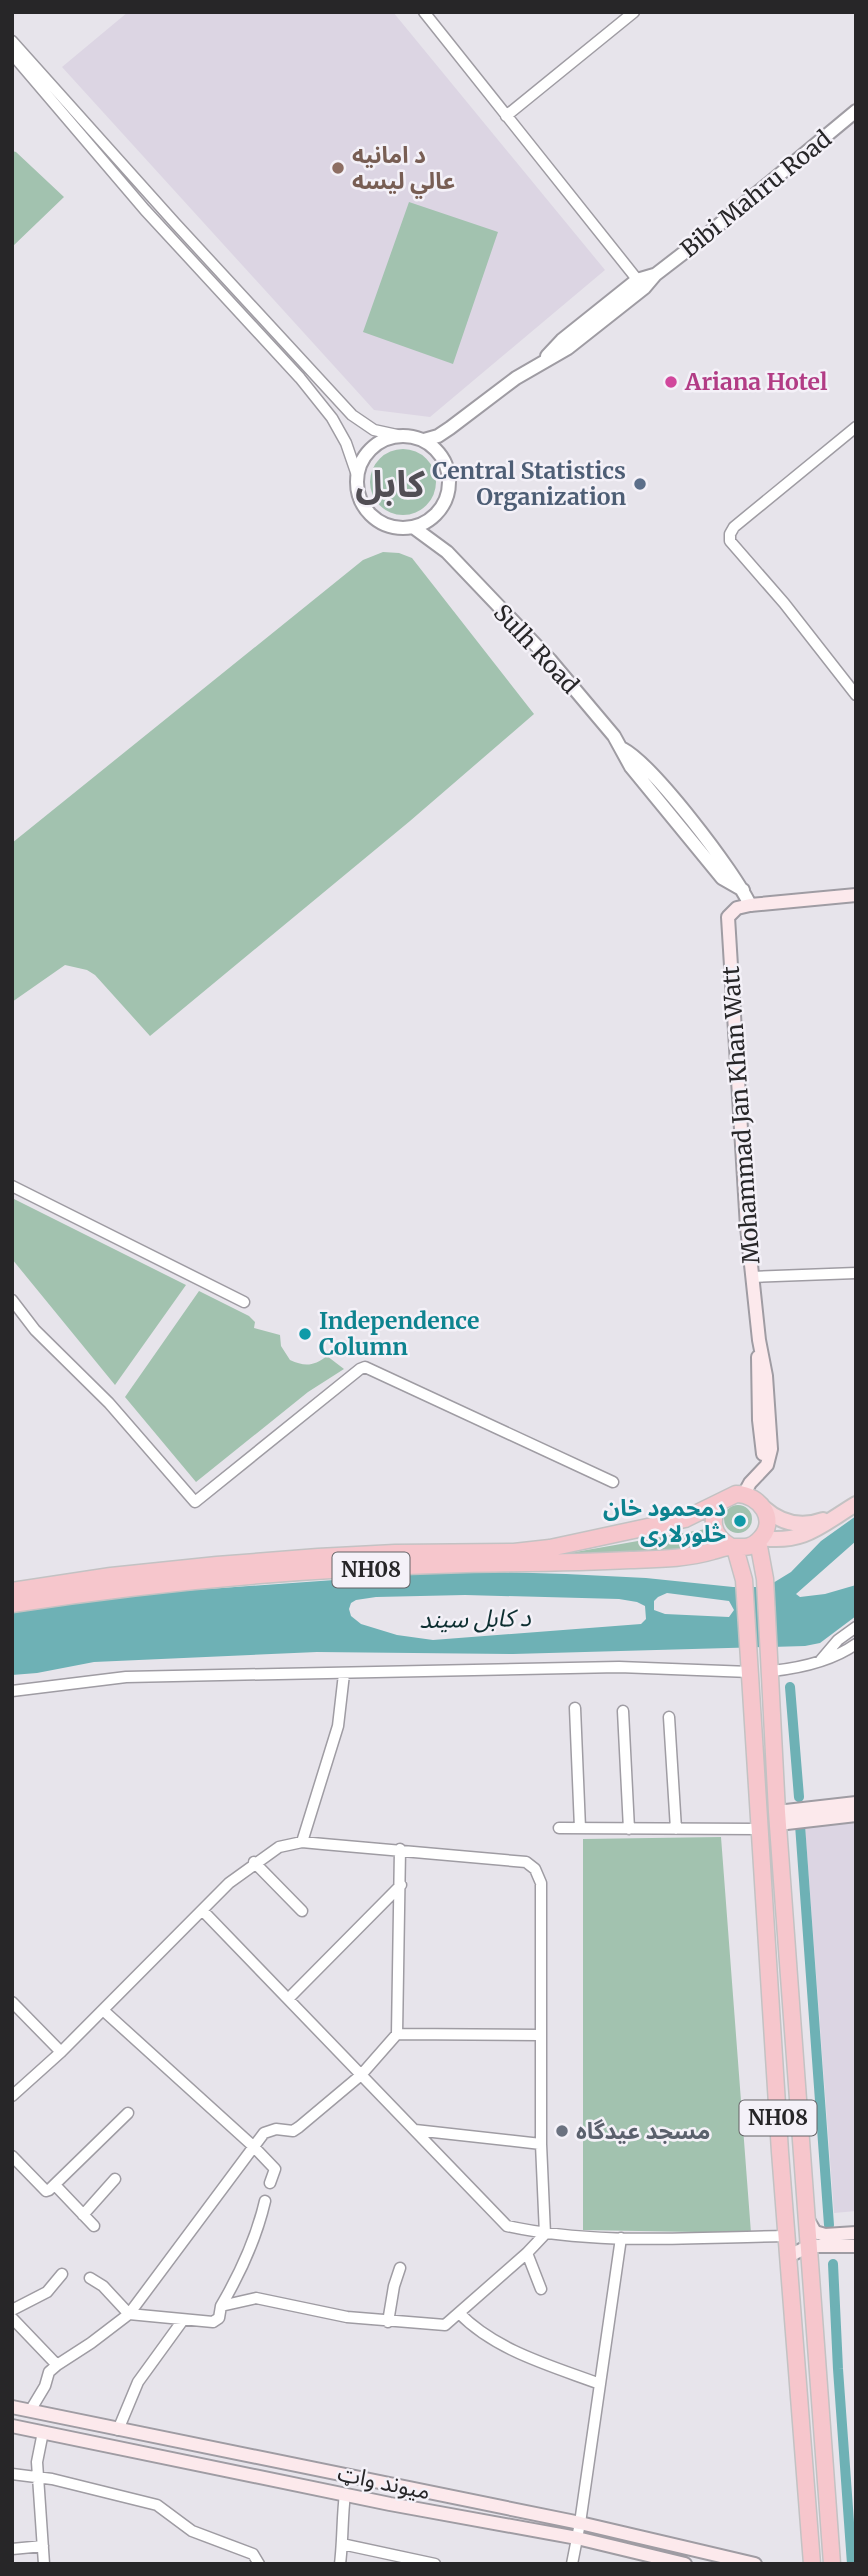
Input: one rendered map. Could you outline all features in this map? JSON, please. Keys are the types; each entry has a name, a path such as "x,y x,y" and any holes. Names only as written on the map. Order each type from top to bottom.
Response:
{"highway":[{"path":"734,1497 759,1502 764,1508"},
{"name":"NH08","path":"734,1497 713,1518 717,1535 733,1547 744,1580 787,2257 812,2564"},
{"name":"NH08","path":"12,1591 111,1576 218,1565 331,1557 514,1552 550,1548 685,1519 734,1497"},
{"name":"NH08","path":"12,1604 118,1588 218,1578 465,1564 692,1557 733,1547 751,1546 759,1540 767,1524 764,1508"},
{"name":"NH08","path":"759,1540 765,1579 772,1671 778,1818 832,2564"},
{"path":"780,2152 800,2141"}],"main road":[{"path":"750,905 856,895"},
{"name":"Mohammad Jan Khan Watt","path":"734,1497 766,1465 770,1454 766,1376 758,1340 752,1277 728,925 732,910 750,905"},
{"path":"759,1540 797,1538 819,1529 856,1504"},
{"path":"764,1508 778,1519 795,1524 812,1524 837,1515"},
{"path":"778,1818 856,1804"},
{"path":"778,1818 856,1815"},
{"path":"806,2217 815,2232 825,2235 856,2232"},
{"path":"787,2257 809,2246 856,2246"},
{"name":"میوند واټ","path":"12,2407 580,2523 755,2564"},
{"name":"میوند واټ","path":"12,2426 577,2538 685,2564"}],"street":[{"path":"424,12 641,284"},
{"path":"506,116 634,12"},
{"path":"12,41 87,133 159,227 300,378 346,443 357,475 358,494 369,513 386,525 414,527 433,516 447,498 450,475 441,454 424,440 374,430 352,415 87,133 12,54"},
{"name":"Bibi Mahru Road","path":"424,440 438,436 516,378 539,365 562,340 703,238 856,111"},
{"path":"856,427 734,527 730,541 784,603 856,695"},
{"path":"357,475 364,456 378,442 397,435"},
{"name":"Sulh Road","path":"414,527 447,552 524,631 622,748 641,761 717,854 743,890 750,905"},
{"path":"12,1185 244,1302"},
{"path":"752,1277 856,1273"},
{"path":"12,1300 35,1331 109,1403 195,1502 365,1367 613,1482"},
{"path":"821,1660 838,1640 856,1627"},
{"path":"772,1671 804,1666 847,1651 856,1644"},
{"path":"12,1691 127,1677 619,1667 750,1672"},
{"path":"302,1842 338,1726 344,1674"},
{"path":"575,1708 580,1828"},
{"path":"623,1711 629,1829"},
{"path":"669,1717 676,1829"},
{"path":"559,1828 759,1829"},
{"path":"12,2096 104,2011 229,1883 279,1847 302,1842 400,1849 526,1862 535,1869 541,1883 541,2144 545,2234 445,2325 347,2317 256,2298 221,2306"},
{"path":"30,2411 45,2386 49,2372 129,2314 253,2146 269,2130 293,2131 361,2075 397,2034 400,1849"},
{"path":"254,1863 302,1911"},
{"path":"289,1998 401,1885"},
{"path":"203,1911 507,2226 545,2234 621,2238 786,2236"},
{"path":"12,2001 61,2052"},
{"path":"104,2011 253,2146 275,2169 271,2183"},
{"path":"397,2034 540,2035"},
{"path":"12,2156 46,2191 128,2113"},
{"path":"415,2130 541,2144"},
{"path":"83,2215 115,2179"},
{"path":"55,2185 94,2226"},
{"path":"90,2278 103,2286 129,2314 213,2322 219,2318 221,2306 244,2267 265,2201"},
{"path":"572,2564 621,2238"},
{"path":"527,2253 541,2289"},
{"path":"388,2322 400,2268"},
{"path":"12,2310 47,2292 62,2274"},
{"path":"459,2314 476,2331 527,2357 600,2384"},
{"path":"12,2318 57,2365"},
{"path":"118,2430 138,2382 183,2320"},
{"path":"43,2432 37,2478 44,2564"},
{"path":"12,2485 16,2474 157,2505 192,2531 253,2554 259,2564"},
{"path":"340,2564 341,2520 345,2494"},
{"path":"342,2544 435,2564"},
{"path":"12,2549 43,2546"}],"shaded area":[{"name":"د امانیه عالي لیسه","path":"128,12 393,12 605,270 430,417 374,410 62,67"},
{"path":"856,1821 856,2211 834,2213 805,1826"}],"green space":[{"path":"12,151 64,197 12,247"},
{"path":"409,202 498,232 453,364 363,332"},
{"path":"403,449 426,459 436,482 426,505 403,515 380,505 370,482 380,459"},
{"path":"383,552 399,553 412,558 534,714 410,821 150,1036 95,975 87,970 65,965 12,1002 12,843 363,560"},
{"path":"12,1198 186,1285 115,1385 12,1259"},
{"path":"199,1291 249,1316 255,1322 254,1328 280,1335 281,1346 290,1360 309,1364 327,1356 344,1369 308,1392 196,1482 125,1397"},
{"path":"738,1505 748,1509 752,1519 748,1529 738,1533 728,1529 724,1519 728,1509"},
{"path":"706,1529 709,1545 699,1553 564,1554"},
{"path":"721,1837 751,2233 583,2230 583,1839"}],"water":[{"path":"856,1516 856,1541 796,1594 800,1597 825,1594 856,1585 856,1616 820,1643 805,1646 513,1654 317,1652 94,1662 12,1675 12,1610 180,1591 460,1571 646,1578 756,1587 773,1583 791,1572 821,1541","holes":["667,1593 729,1601 734,1610 729,1617 665,1614 654,1610 654,1601","465,1595 619,1599 645,1606 646,1619 641,1624 433,1640 397,1635 361,1624 351,1616 349,1609 351,1603 356,1600 376,1597"]}],"waterway":[{"path":"790,1687 799,1797"},
{"path":"800,1825 829,2225"},
{"path":"833,2264 852,2564"}],"place":[{"name":"د امانیه عالي لیسه","path":"338,168"},
{"name":"Ariana Hotel","path":"671,382"},
{"name":"Central Statistics Organization","path":"640,484"},
{"name":"Independence Column","path":"305,1334"},
{"name":"دمحمود خان څلورلاری","path":"740,1521"},
{"name":"مسجد عیدگاه","path":"562,2131"}],"district":[{"name":"کابل","path":"390,484"}],"water label":[{"name":"د کابل سيند","path":"475,1619"}]}
